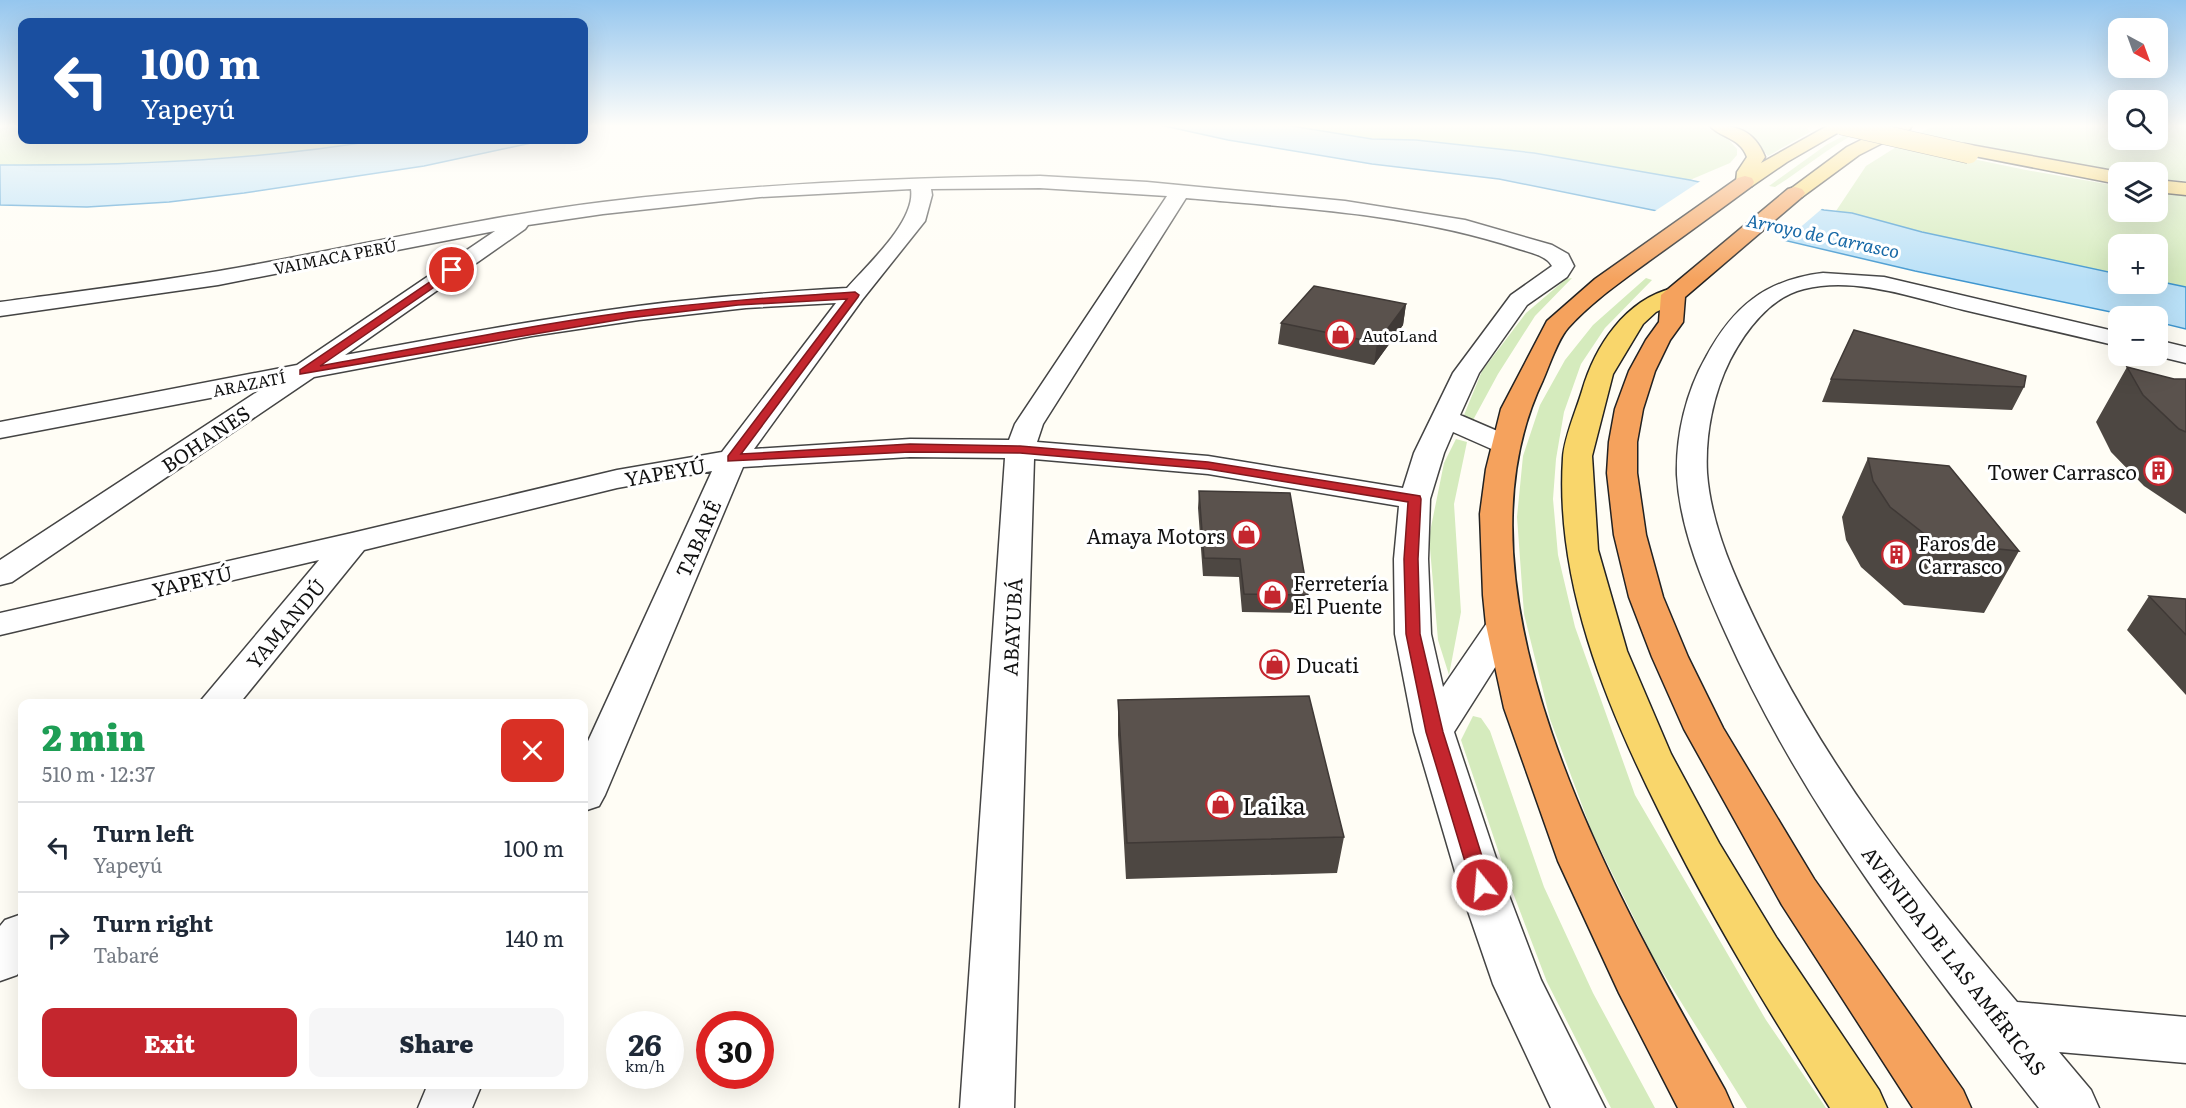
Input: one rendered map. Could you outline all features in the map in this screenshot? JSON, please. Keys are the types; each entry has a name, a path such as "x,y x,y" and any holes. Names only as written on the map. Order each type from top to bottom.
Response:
{"highway":[{"path":"1707,1108 1636,978 1580,861 1523,708 1504,625 1496,514 1506,445 1515,409 1556,326 1603,284 1745,182"},
{"path":"1795,193 1673,295 1671,322 1658,340 1642,371 1629,409 1623,442 1622,473 1630,535 1646,597 1670,657 1704,729 1798,892 1944,1108"}],"main road":[{"path":"1745,182 1746,177"},
{"path":"1745,182 1753,177"},
{"path":"1795,193 1818,177"},
{"path":"2168,185 2186,187"},
{"path":"1673,295 1641,311 1612,351 1594,385 1583,420 1577,458 1575,500 1591,594 1623,692 1683,821 1745,932 1860,1108"}],"street":[{"name":"VAIMACA PERÚ","path":"0,309 218,278 526,219 748,192 920,183 1040,182 1180,191 1405,215 1465,226 1544,250 1560,259 1563,266 1559,272 1519,300 1492,334 1466,373 1444,418"},
{"name":"TABARÉ","path":"588,786 732,459 855,295 915,221 922,195 920,183"},
{"name":"ABAYUBÁ","path":"987,1108 1020,449 1029,424 1180,191"},
{"name":"BOHANES","path":"0,575 304,372 526,219"},
{"name":"AVENIDA DE LAS AMÉRICAS","path":"2072,1108 1928,931 1893,884 1866,847 1777,704 1722,585 1699,514 1691,462 1696,423 1704,388 1721,352 1769,295 1786,286 1833,279 1879,283 2108,337"},
{"name":"ARAZATÍ","path":"0,430 552,326 738,302 855,295"},
{"path":"2168,351 2186,355"},
{"path":"1506,445 1444,418 1429,453 1415,499 1411,559 1413,634 1434,732 1482,885 1518,984 1578,1108"},
{"name":"YAPEYÚ","path":"0,624 617,479 732,459 910,448 1020,449 1208,465 1415,499"},
{"name":"YAMANDÚ","path":"221,699 352,543"},
{"path":"1434,732 1504,625"},
{"path":"0,960 18,939"},
{"path":"2004,1024 2186,1040"},
{"path":"445,1108 454,1089"}],"green space":[{"path":"1671,177 1698,177 1690,180"},
{"path":"1782,177 1790,177 1775,187 1769,186"},
{"path":"1859,177 2065,177 2108,184 2108,222 2168,222 2168,191 2186,193 2186,287 2168,283 2168,234 2108,234 2108,272 1922,232 1852,213 1836,211"},
{"path":"2168,177 2186,177 2186,181 2168,180"},
{"path":"1572,278 1535,316 1498,374 1472,422 1464,415 1482,371 1526,313 1566,279"},
{"path":"1646,278 1652,280 1605,328 1581,364 1564,412 1556,459 1553,499 1558,555 1575,627 1635,795 1766,1020 1826,1108 1747,1108 1653,957 1592,832 1550,719 1524,614 1517,517 1523,456 1540,405 1565,360 1593,325"},
{"path":"1456,439 1467,442 1454,504 1461,612 1449,675 1438,640 1429,537 1444,463"},
{"path":"1473,716 1481,718 1490,731 1544,887 1593,993 1655,1108 1611,1108 1547,982 1507,877 1461,740"}],"water":[{"path":"0,177 353,177 169,202 87,207 0,205"},
{"name":"Arroyo de Carrasco","path":"1480,177 1671,177 1824,210 1852,213 1922,232 2108,272 2108,294 2168,294 2168,283 2186,287 2186,329 2168,325 2168,306 2108,306 2108,311 1915,271 1677,215"}],"pier":[{"path":"1702,180 1824,207 1782,243 1652,213"}],"building":[{"path":"1314,286 1406,304 1377,343 1281,323"},
{"path":"1854,330 2026,376 2024,387 1831,379"},
{"path":"2127,367 2174,379 2186,379 2186,432 2179,429 2143,395"},
{"path":"1868,458 1949,466 2019,551 1936,543 1890,507 1873,481"},
{"path":"1199,491 1290,493 1308,595 1244,594 1240,559 1204,558"},
{"path":"2149,596 2186,599 2186,635"},
{"name":"Laika","path":"1309,696 1344,837 1127,843 1118,700"}],"place":[{"name":"AutoLand","path":"1341,335"},
{"name":"Tower Carrasco","path":"2158,471"},
{"name":"Amaya Motors","path":"1246,535"},
{"name":"Faros de Carrasco","path":"1897,554"},
{"name":"Ferretería El Puente","path":"1272,594"},
{"name":"Ducati","path":"1275,664"},
{"name":"Laika","path":"1221,804"}],"route":[{"path":"452,270 304,372 552,326 629,315 738,302 855,295 732,459 910,448 1020,449 1208,465 1415,499 1411,559 1413,634 1434,732 1482,885"}]}
